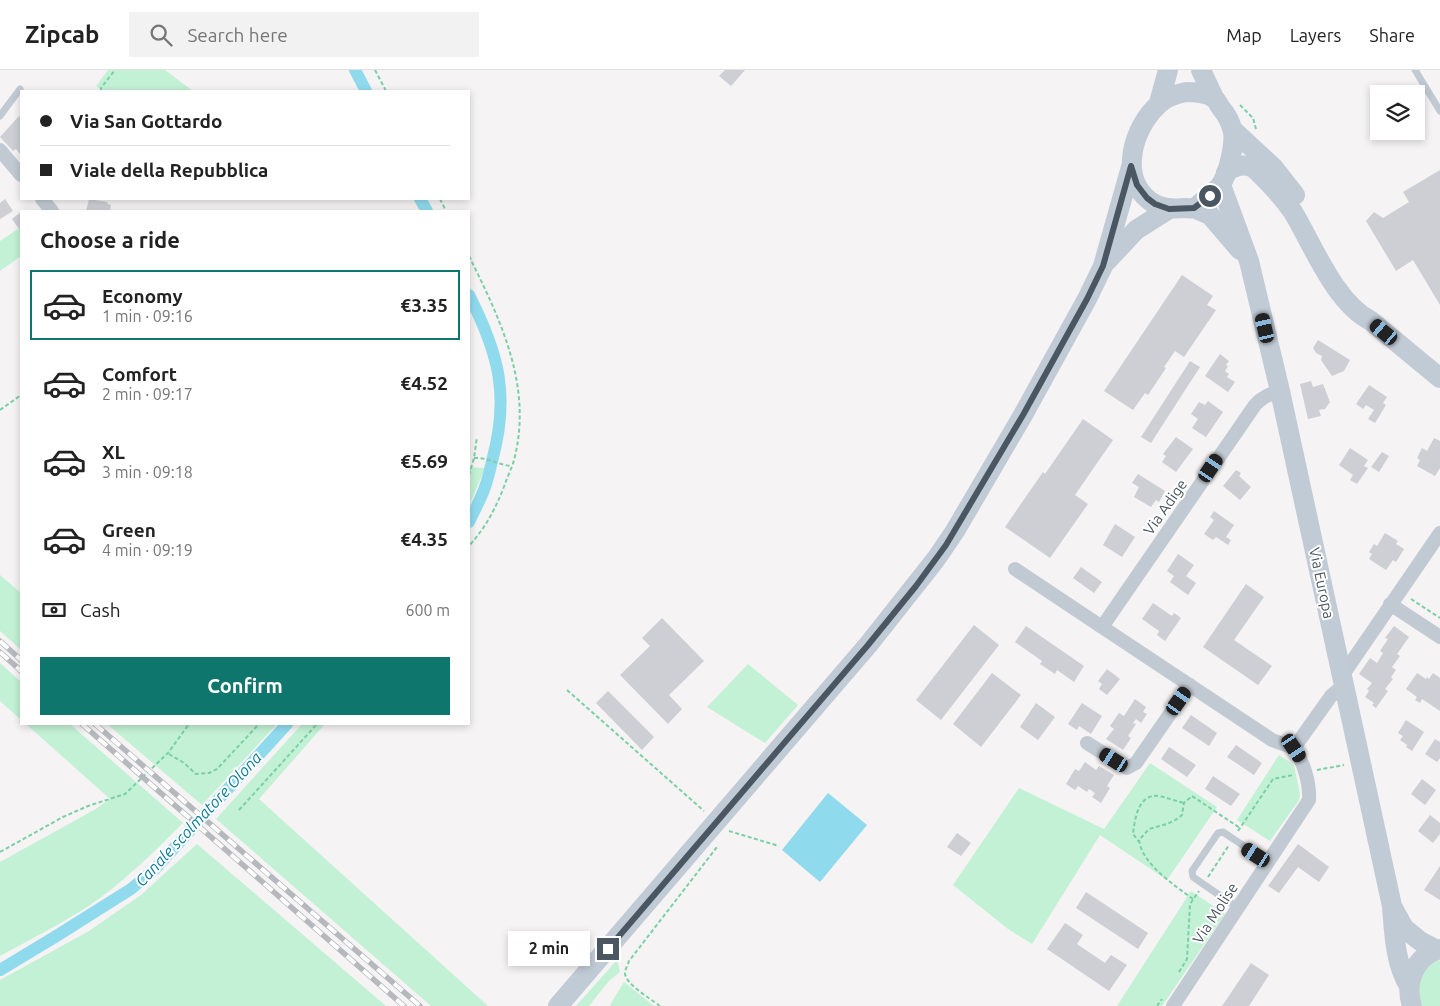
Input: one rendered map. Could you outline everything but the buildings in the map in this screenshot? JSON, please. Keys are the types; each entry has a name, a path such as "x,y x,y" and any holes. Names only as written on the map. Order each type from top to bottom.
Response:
{"street":[{"path":"1159,103 1168,70"},
{"path":"1201,70 1214,98 1227,116 1233,130 1232,154 1223,178"},
{"path":"558,1006 721,825 936,559 955,531 1023,415 1087,299 1103,266 1131,166 1133,148 1148,116 1159,103 1174,95 1186,92 1199,93 1214,98"},
{"path":"1233,130 1274,167 1295,195 1347,285 1371,321"},
{"path":"0,150 20,174"},
{"path":"1131,166 1137,185 1147,198 1155,204 1169,209 1194,208 1210,196 1234,167 1248,166 1254,169 1275,188 1292,212 1343,296 1363,317 1371,321 1440,378"},
{"name":"Via Europa","path":"1223,178 1249,261 1280,391 1392,906 1395,941 1402,974 1410,996"},
{"path":"43,200 51,210"},
{"name":"Via Europa","path":"1194,208 1210,215 1249,261"},
{"path":"1103,266 1136,230 1169,209"},
{"name":"Via Adige","path":"1102,627 1255,405 1267,395 1280,391"},
{"path":"1015,569 1272,740 1294,748 1331,696 1337,691 1390,604 1440,533"},
{"path":"1390,604 1440,637"},
{"path":"1087,743 1127,768 1136,764 1190,685"},
{"name":"Via Molise","path":"1168,1002 1238,908 1309,800 1310,794 1301,758 1294,748"},
{"name":"Via Europa","path":"1392,906 1404,928 1420,941 1438,950"},
{"path":"1410,996 1410,978 1418,963 1427,955 1438,950"}],"lane":[{"path":"1415,70 1440,112"},
{"path":"0,116 20,89"},
{"path":"1238,908 1193,877 1192,871 1218,833 1223,832 1268,862"}],"path":[{"path":"101,90 115,70"},
{"path":"375,70 385,90"},
{"path":"470,258 502,324 514,366 520,421 512,466 495,510 470,545"},
{"path":"0,410 20,396"},
{"path":"470,472 477,437"},
{"path":"474,458 512,466"},
{"path":"1400,591 1440,618"},
{"path":"567,690 721,825 779,846"},
{"path":"0,852 63,817 124,794 168,753 188,725"},
{"path":"168,753 184,763 196,774 209,773 217,769 258,725"},
{"path":"239,810 316,725"},
{"path":"1177,975 1187,959 1190,904 1273,779 1349,764"},
{"path":"1140,843 1133,834 1134,823 1139,807 1145,799 1160,796 1184,803"},
{"path":"1193,900 1147,859 1140,848 1139,840 1149,829 1177,819 1182,814 1184,803 1192,796 1240,828"},
{"path":"660,1006 631,984 626,978 625,971 629,961 717,846"},
{"path":"1157,1006 1168,1002"}],"green space":[{"path":"108,70 165,70 192,90 102,90 96,86"},
{"path":"20,228 20,257 0,271 0,241"},
{"path":"470,467 485,468 470,504"},
{"path":"0,575 20,592 20,649 0,631"},
{"path":"0,663 20,681 20,719 0,701"},
{"path":"748,664 798,705 765,743 707,707"},
{"path":"27,725 71,725 183,823 137,867 100,898 66,920 0,956 0,862 94,810 110,799"},
{"path":"108,725 276,725 202,805"},
{"path":"301,725 324,725 259,799 488,1006 431,1006 216,819"},
{"path":"1279,755 1294,765 1300,794 1299,800 1270,841 1237,820"},
{"path":"1150,763 1217,807 1167,880 1100,835 1032,944 1008,929 953,885 1019,788 1104,829"},
{"path":"197,844 386,1006 0,1006 0,980 89,931 141,895"},
{"path":"1191,891 1225,914 1162,1006 1117,1006"},
{"path":"617,960 620,972 609,981 589,1006 576,1006"},
{"path":"1440,960 1440,1006 1422,1006 1418,982 1428,967"},
{"path":"624,982 654,1006 611,1006"}],"water":[{"path":"828,793 867,825 820,882 782,850"}],"waterway":[{"name":"Canale scolmatore Olona","path":"355,70 365,90"},
{"name":"Canale scolmatore Olona","path":"421,200 426,210"},
{"name":"Canale scolmatore Olona","path":"470,297 488,337 494,356 501,395 497,438 489,474 482,496 470,520"},
{"name":"Canale scolmatore Olona","path":"0,970 131,889 155,869 286,725"}],"railway":[{"path":"0,641 20,659"},
{"path":"0,652 20,670"},
{"path":"83,725 404,1006"},
{"path":"96,725 420,1006"}],"route":[{"path":"608,949 868,645 916,586 946,545 1023,415 1087,299 1103,266 1131,166 1137,185 1147,198 1155,204 1169,209 1194,208 1210,196"}]}
